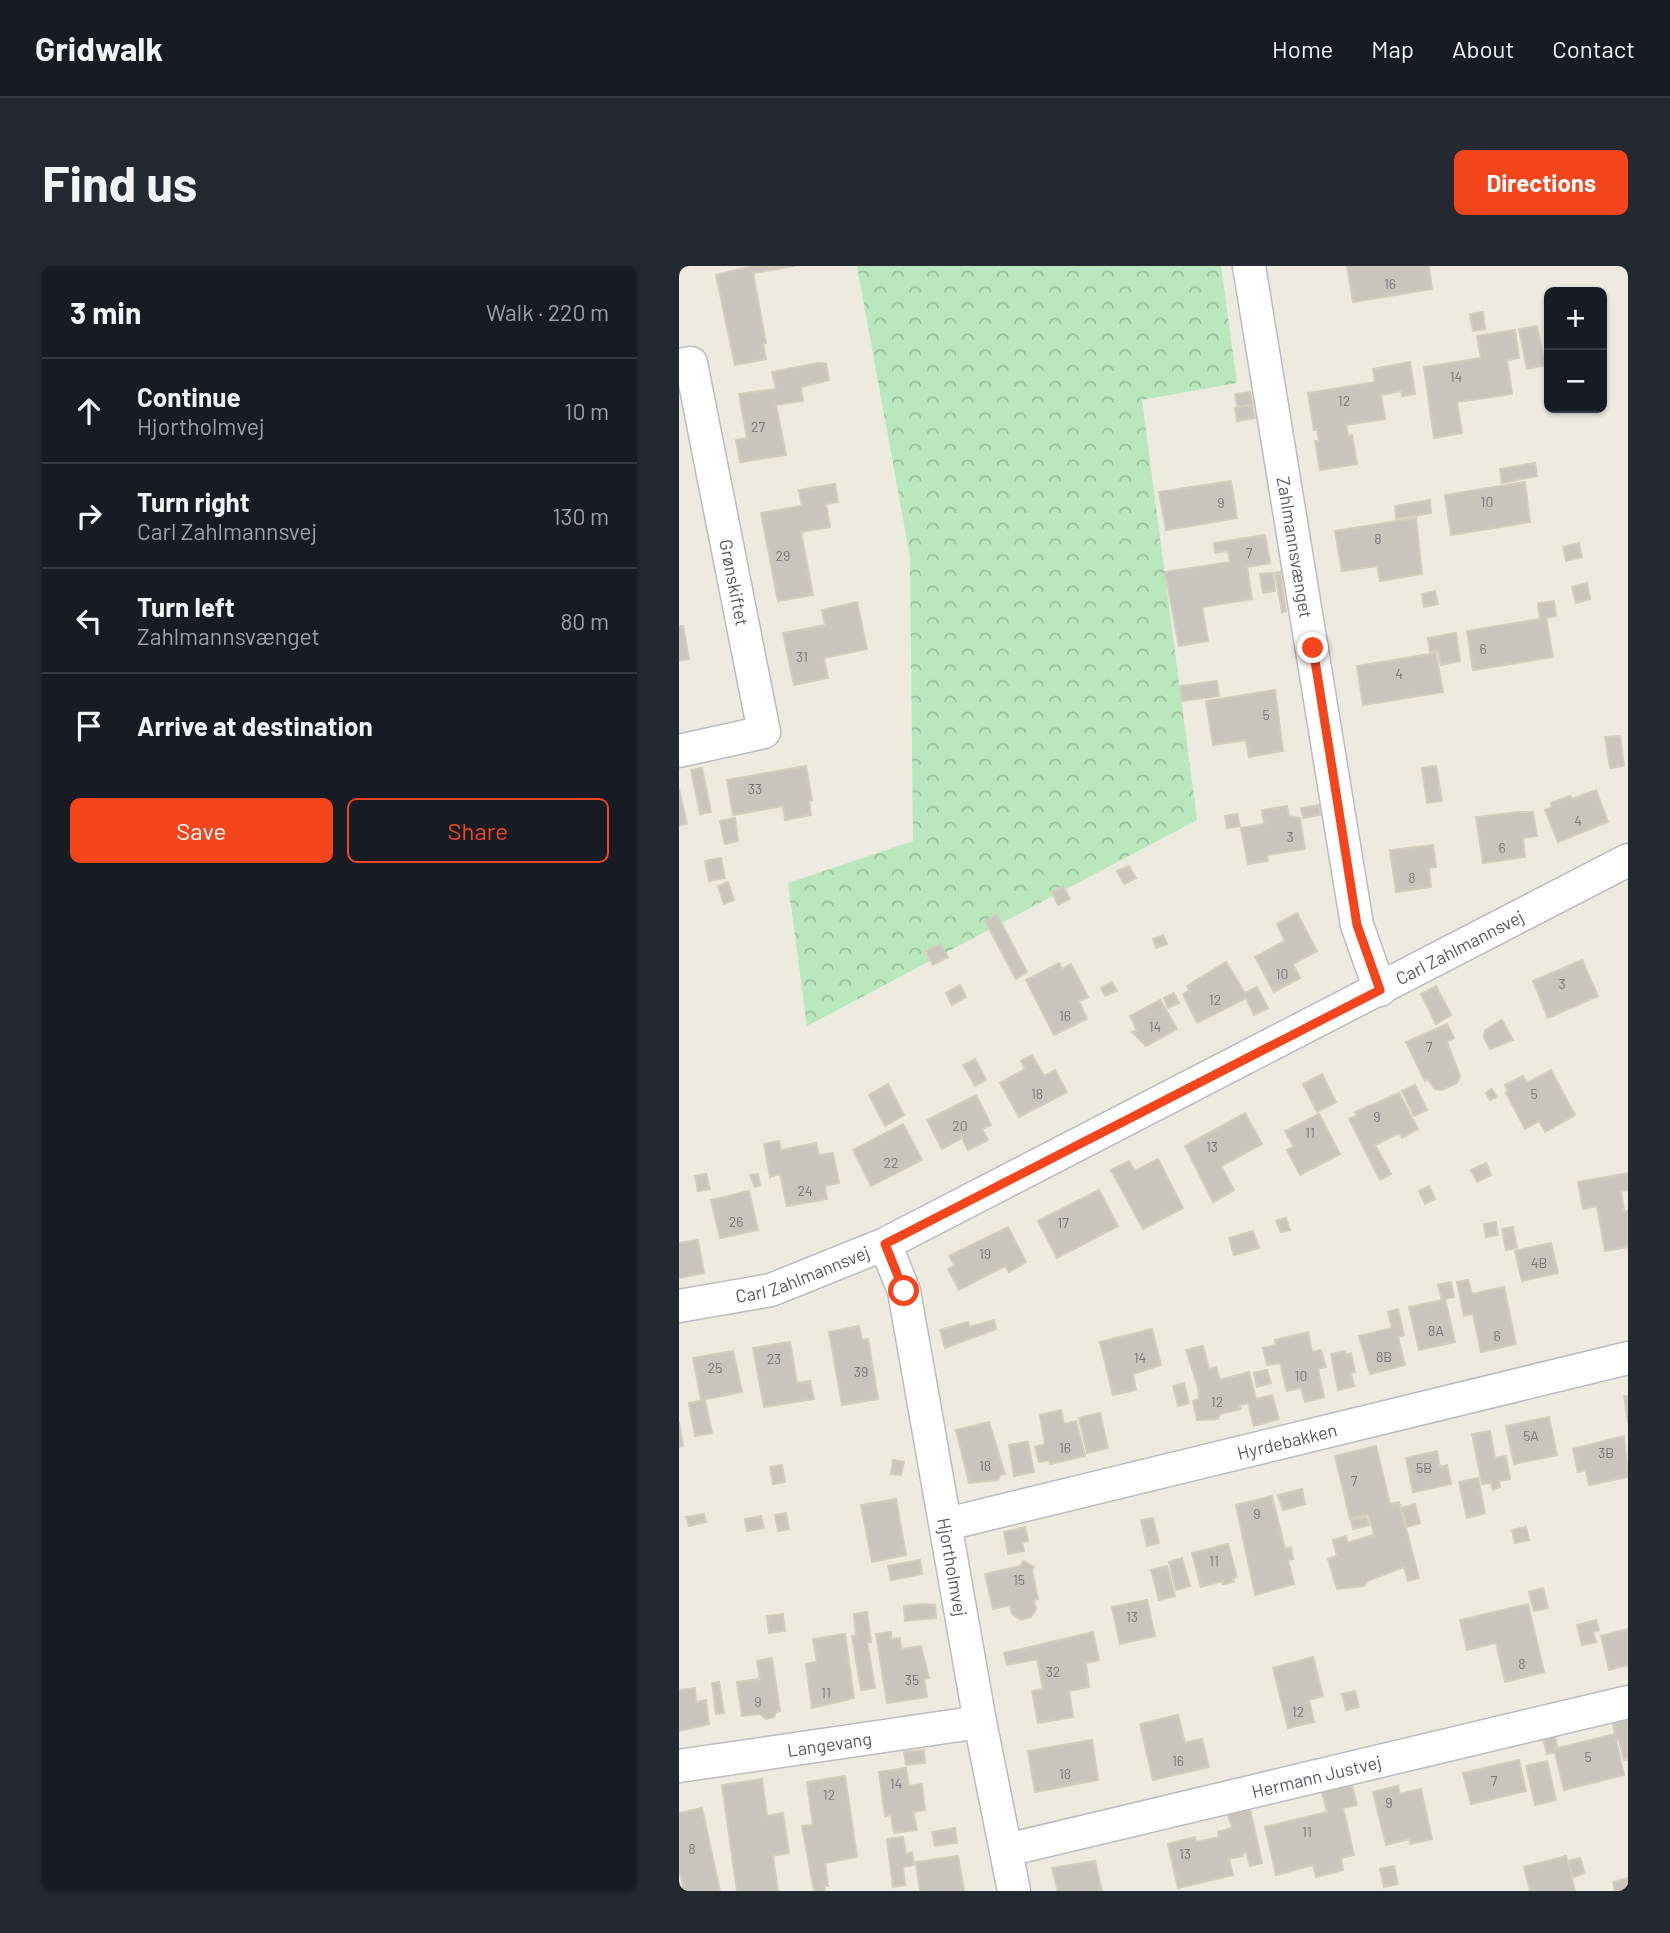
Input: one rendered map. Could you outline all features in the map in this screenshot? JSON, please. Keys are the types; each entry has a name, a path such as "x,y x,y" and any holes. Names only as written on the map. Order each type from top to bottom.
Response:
{"street":[{"name":"Zahlmannsvænget","path":"1249,266 1357,925 1380,990"},
{"name":"Grønskiftet","path":"679,366 691,363 764,732 679,751"},
{"name":"Carl Zahlmannsvej","path":"679,1306 771,1290 885,1244 1628,860"},
{"name":"Hjortholmvej","path":"885,1244 904,1291 980,1722 1014,1891"},
{"name":"Hyrdebakken","path":"947,1524 1628,1358"},
{"name":"Hermann Justvej","path":"1007,1850 1628,1702"},
{"name":"Langevang","path":"679,1766 980,1722"}],"green space":[{"path":"857,266 1221,266 1237,383 1142,400 1197,820 807,1026 788,883 913,841 910,557"}],"building":[{"path":"752,266 795,266 753,273 766,343 763,344 766,359 735,365 716,275"},
{"path":"1347,266 1429,266 1432,289 1353,302"},
{"path":"1483,312 1485,329 1473,331 1470,314"},
{"path":"1537,326 1544,365 1527,369 1519,329"},
{"path":"1515,330 1519,358 1507,360 1512,394 1457,402 1462,433 1434,438 1424,367 1481,358 1477,336"},
{"path":"1410,362 1415,394 1402,396 1401,391 1381,395 1385,419 1346,425 1348,436 1352,435 1357,464 1320,470 1315,441 1319,441 1317,430 1314,430 1308,393 1375,382 1373,369"},
{"path":"818,363 826,364 829,380 801,387 803,401 776,405 786,455 740,462 736,440 747,438 739,394 776,389 772,372"},
{"path":"1250,392 1253,404 1237,407 1235,394"},
{"path":"1252,405 1255,418 1237,421 1235,408"},
{"path":"1535,463 1537,476 1502,483 1500,469"},
{"path":"1231,481 1237,518 1166,530 1159,492"},
{"path":"1525,482 1530,522 1451,535 1445,495"},
{"path":"835,484 838,502 826,504 830,527 801,532 813,595 778,601 761,513 802,506 799,490"},
{"path":"1430,500 1431,513 1396,519 1395,506"},
{"path":"1416,518 1422,574 1380,581 1377,566 1342,571 1335,531"},
{"path":"1265,535 1270,563 1247,567 1252,599 1202,607 1208,641 1179,646 1165,572 1230,562 1228,551 1215,553 1214,543"},
{"path":"1579,543 1582,557 1566,561 1563,547"},
{"path":"1280,572 1286,611 1282,612 1275,573"},
{"path":"1273,573 1275,591 1263,593 1260,574"},
{"path":"1587,583 1590,599 1576,603 1572,587"},
{"path":"1435,591 1438,604 1424,607 1422,594"},
{"path":"1554,601 1556,616 1546,618 1553,657 1473,670 1467,631 1540,619 1538,603"},
{"path":"857,602 867,649 824,658 828,678 794,685 783,633 825,625 822,610"},
{"path":"679,626 683,626 689,659 679,661"},
{"path":"1456,633 1460,661 1441,665 1438,651 1430,652 1428,638"},
{"path":"1436,653 1443,692 1363,705 1357,666"},
{"path":"1217,681 1219,696 1182,701 1180,686"},
{"path":"1275,690 1283,751 1249,757 1246,740 1213,745 1206,701"},
{"path":"1620,736 1624,766 1610,768 1605,737"},
{"path":"806,766 812,800 809,801 811,815 785,820 783,806 733,815 727,780"},
{"path":"1436,766 1442,801 1427,803 1422,768"},
{"path":"702,768 711,812 700,814 691,770"},
{"path":"679,789 687,824 679,825"},
{"path":"1596,790 1608,822 1558,842 1545,810 1552,807 1551,803"},
{"path":"1319,805 1320,815 1303,818 1301,808"},
{"path":"1287,806 1289,816 1300,818 1305,849 1267,855 1268,861 1248,864 1241,828 1264,824 1262,810"},
{"path":"1533,812 1537,836 1523,838 1525,857 1483,863 1476,817"},
{"path":"1237,814 1240,826 1227,828 1225,816"},
{"path":"735,818 738,841 725,844 720,821"},
{"path":"1433,845 1436,867 1429,868 1431,887 1396,892 1390,850"},
{"path":"721,858 725,878 709,881 705,861"},
{"path":"1129,866 1136,878 1124,884 1117,871"},
{"path":"728,882 734,900 724,904 718,886"},
{"path":"1063,886 1070,899 1058,905 1052,892"},
{"path":"1297,913 1317,951 1293,964 1300,978 1274,992 1255,957 1285,941 1277,924"},
{"path":"997,915 1027,972 1016,979 985,921"},
{"path":"1163,935 1167,944 1156,948 1153,939"},
{"path":"940,944 948,957 933,965 926,951"},
{"path":"1582,960 1598,996 1548,1018 1533,981"},
{"path":"1226,962 1245,993 1257,987 1268,1008 1254,1015 1246,998 1197,1023 1183,994 1189,991 1187,986"},
{"path":"1059,963 1062,969 1071,964 1088,997 1079,1001 1087,1019 1054,1035 1026,980"},
{"path":"1112,982 1117,991 1105,996 1101,988"},
{"path":"960,985 966,997 952,1005 946,993"},
{"path":"1436,986 1451,1015 1436,1024 1421,994"},
{"path":"1174,993 1179,1003 1168,1008 1164,998"},
{"path":"1160,1000 1177,1029 1146,1046 1132,1032 1137,1030 1130,1016"},
{"path":"1502,1020 1513,1040 1490,1049 1484,1038 1485,1030"},
{"path":"1447,1024 1454,1038 1447,1042 1460,1076 1457,1083 1442,1090 1435,1089 1428,1079 1425,1081 1406,1042"},
{"path":"1032,1055 1044,1076 1055,1070 1067,1092 1019,1117 1000,1083 1025,1069 1021,1061"},
{"path":"975,1059 986,1080 975,1086 963,1065"},
{"path":"1551,1070 1575,1115 1545,1132 1539,1121 1525,1129 1506,1093 1508,1091 1505,1085 1523,1076 1527,1083"},
{"path":"1322,1074 1336,1102 1317,1112 1303,1084"},
{"path":"888,1084 904,1115 885,1126 869,1095"},
{"path":"1415,1085 1427,1110 1414,1116 1402,1091"},
{"path":"1492,1089 1497,1097 1490,1100 1486,1093"},
{"path":"1399,1093 1418,1129 1402,1138 1399,1133 1375,1145 1391,1174 1380,1180 1349,1119 1358,1115 1355,1112"},
{"path":"976,1095 991,1125 982,1129 988,1140 968,1150 962,1138 942,1149 927,1120"},
{"path":"1245,1113 1262,1144 1221,1166 1234,1190 1213,1202 1185,1146"},
{"path":"1319,1114 1340,1154 1300,1175 1287,1150 1294,1147 1285,1131"},
{"path":"903,1124 922,1160 871,1186 853,1150"},
{"path":"779,1141 781,1150 816,1143 819,1155 833,1153 839,1183 825,1186 827,1199 787,1206 780,1174 770,1177 764,1144"},
{"path":"1158,1159 1183,1208 1143,1229 1111,1170 1129,1161 1135,1171"},
{"path":"1486,1163 1491,1175 1477,1182 1471,1170"},
{"path":"1628,1173 1628,1190 1621,1191 1624,1211 1628,1211 1628,1247 1605,1251 1597,1206 1583,1209 1578,1182"},
{"path":"706,1174 710,1189 698,1191 695,1176"},
{"path":"758,1174 760,1185 755,1187 750,1175"},
{"path":"1429,1186 1435,1199 1425,1204 1419,1191"},
{"path":"1099,1190 1118,1226 1057,1258 1038,1221"},
{"path":"749,1191 758,1230 720,1238 711,1200"},
{"path":"1286,1218 1290,1230 1281,1232 1276,1221"},
{"path":"1496,1222 1498,1235 1486,1237 1484,1224"},
{"path":"1008,1227 1026,1262 1009,1272 1005,1266 959,1290 948,1269 955,1266 949,1256"},
{"path":"1513,1227 1517,1248 1506,1250 1502,1229"},
{"path":"1253,1231 1259,1248 1234,1255 1229,1238"},
{"path":"698,1240 704,1273 679,1278 679,1243"},
{"path":"1551,1243 1558,1273 1522,1281 1515,1251"},
{"path":"1468,1280 1472,1294 1504,1287 1516,1344 1481,1352 1473,1314 1464,1316 1457,1282"},
{"path":"1451,1282 1454,1297 1445,1299 1455,1342 1419,1350 1409,1307 1442,1300 1438,1285"},
{"path":"1398,1309 1404,1335 1398,1337 1405,1365 1370,1374 1359,1336 1392,1328 1388,1312"},
{"path":"994,1320 996,1329 945,1348 940,1330 968,1322 970,1327"},
{"path":"859,1326 862,1340 868,1339 878,1399 842,1405 829,1332"},
{"path":"1152,1329 1161,1365 1133,1374 1136,1390 1113,1395 1100,1342"},
{"path":"1308,1332 1312,1352 1321,1350 1326,1367 1318,1369 1324,1397 1305,1402 1301,1388 1287,1391 1280,1363 1267,1365 1263,1348 1276,1345 1275,1340"},
{"path":"790,1342 797,1383 810,1381 814,1399 764,1407 753,1348"},
{"path":"1203,1346 1209,1369 1216,1367 1220,1380 1249,1372 1256,1399 1272,1395 1279,1419 1254,1426 1248,1403 1239,1405 1241,1409 1220,1414 1218,1419 1197,1420 1193,1401 1199,1399 1198,1387 1186,1350"},
{"path":"733,1351 742,1392 701,1400 693,1358"},
{"path":"1345,1351 1346,1355 1351,1353 1355,1372 1351,1373 1354,1386 1338,1390 1331,1354"},
{"path":"1267,1370 1271,1383 1257,1387 1254,1373"},
{"path":"1184,1383 1189,1403 1178,1406 1173,1386"},
{"path":"1624,1396 1628,1396 1628,1423"},
{"path":"705,1400 712,1433 695,1436 689,1403"},
{"path":"1061,1410 1064,1424 1076,1421 1085,1456 1050,1464 1049,1460 1039,1462 1035,1447 1045,1444 1040,1415"},
{"path":"1100,1413 1108,1448 1087,1453 1079,1418"},
{"path":"1549,1417 1557,1455 1514,1464 1506,1426"},
{"path":"679,1422 683,1446 679,1447"},
{"path":"989,1422 1005,1474 1000,1475 998,1480 969,1483 956,1430"},
{"path":"1490,1431 1495,1458 1506,1456 1510,1479 1499,1481 1500,1487 1493,1490 1491,1483 1482,1484 1472,1434"},
{"path":"1624,1436 1628,1477 1589,1485 1586,1470 1578,1472 1573,1449"},
{"path":"1028,1442 1034,1472 1014,1476 1009,1445"},
{"path":"1376,1446 1390,1504 1399,1502 1419,1578 1408,1581 1404,1567 1367,1581 1364,1586 1337,1589 1328,1559 1337,1556 1333,1540 1346,1536 1348,1543 1373,1535 1375,1537 1368,1514 1350,1519 1335,1456"},
{"path":"1437,1451 1440,1467 1447,1465 1451,1484 1413,1492 1406,1458"},
{"path":"893,1460 904,1462 901,1475 891,1474"},
{"path":"782,1465 785,1482 773,1484 770,1467"},
{"path":"1478,1478 1485,1513 1467,1518 1459,1482"},
{"path":"1302,1489 1305,1504 1283,1510 1278,1495"},
{"path":"1272,1496 1285,1549 1291,1547 1293,1559 1288,1560 1294,1584 1255,1595 1236,1505"},
{"path":"896,1499 906,1555 872,1562 861,1505"},
{"path":"1415,1504 1420,1523 1407,1527 1402,1508"},
{"path":"786,1513 789,1529 778,1531 775,1515"},
{"path":"704,1514 706,1522 689,1526 686,1517"},
{"path":"761,1516 764,1528 747,1531 745,1519"},
{"path":"1366,1517 1369,1525 1353,1529 1351,1520"},
{"path":"1153,1518 1159,1543 1147,1546 1141,1520"},
{"path":"1025,1527 1028,1541 1022,1542 1024,1551 1008,1554 1004,1532"},
{"path":"1526,1527 1529,1540 1515,1543 1512,1530"},
{"path":"1228,1544 1237,1577 1233,1578 1234,1582 1223,1584 1223,1581 1201,1587 1192,1553"},
{"path":"1182,1558 1190,1586 1176,1590 1169,1562"},
{"path":"920,1560 922,1574 891,1580 888,1566"},
{"path":"1024,1561 1034,1567 1032,1570 1038,1599 1034,1600 1036,1609 1031,1617 1021,1620 1012,1614 1010,1605 993,1609 985,1574 1020,1566"},
{"path":"1167,1566 1175,1596 1159,1600 1151,1570"},
{"path":"1543,1588 1548,1608 1534,1611 1529,1592"},
{"path":"1147,1600 1155,1636 1120,1644 1112,1607"},
{"path":"1528,1604 1544,1672 1505,1682 1496,1643 1467,1650 1460,1620"},
{"path":"935,1605 936,1618 905,1621 904,1606"},
{"path":"867,1612 871,1642 867,1642 875,1688 861,1690 852,1636 856,1636 854,1614"},
{"path":"783,1614 785,1631 769,1633 767,1616"},
{"path":"1596,1620 1599,1630 1593,1632 1596,1642 1582,1645 1577,1625"},
{"path":"1628,1629 1628,1665 1609,1670 1601,1636"},
{"path":"891,1632 891,1639 900,1638 901,1649 921,1646 929,1678 924,1679 927,1697 887,1703 876,1634"},
{"path":"1093,1632 1099,1660 1086,1663 1089,1687 1069,1691 1073,1717 1038,1723 1032,1691 1043,1689 1037,1659 1007,1665 1004,1653"},
{"path":"845,1634 854,1698 812,1708 806,1664 817,1662 813,1639"},
{"path":"1313,1657 1323,1696 1309,1700 1314,1722 1288,1728 1273,1668"},
{"path":"772,1658 780,1711 776,1712 774,1717 766,1719 760,1714 742,1716 737,1682 760,1679 757,1661"},
{"path":"719,1682 724,1713 716,1714 712,1683"},
{"path":"695,1688 696,1702 706,1700 709,1724 679,1731 679,1690"},
{"path":"1355,1691 1359,1707 1346,1710 1342,1694"},
{"path":"1628,1713 1628,1759 1624,1760 1619,1740 1616,1740 1624,1775 1564,1790 1554,1749 1615,1734 1611,1717"},
{"path":"1178,1715 1185,1743 1202,1739 1209,1767 1153,1780 1140,1724"},
{"path":"1555,1736 1557,1747 1554,1748 1554,1753 1547,1754 1543,1739"},
{"path":"1092,1740 1098,1780 1035,1792 1028,1751"},
{"path":"924,1750 925,1763 906,1765 904,1752"},
{"path":"1519,1760 1526,1791 1471,1804 1463,1773"},
{"path":"1547,1761 1556,1800 1535,1805 1526,1766"},
{"path":"906,1768 909,1786 922,1784 925,1810 913,1812 917,1830 894,1833 891,1815 885,1816 879,1772"},
{"path":"845,1776 857,1857 825,1863 828,1886 824,1886 825,1891 814,1891 802,1826 813,1825 807,1782"},
{"path":"762,1779 767,1816 783,1813 789,1853 773,1856 778,1891 737,1891 722,1785"},
{"path":"1352,1785 1357,1805 1343,1808 1354,1855 1341,1858 1343,1870 1316,1877 1313,1865 1276,1875 1265,1827 1327,1812 1322,1792"},
{"path":"1398,1786 1400,1794 1421,1789 1432,1839 1410,1844 1409,1839 1386,1845 1373,1792"},
{"path":"702,1808 720,1891 684,1891 679,1868 679,1813"},
{"path":"1250,1809 1262,1863 1250,1866 1246,1852 1243,1856 1229,1859 1233,1875 1178,1888 1168,1844 1195,1837 1196,1842 1219,1837 1218,1832 1232,1828 1228,1815"},
{"path":"955,1828 957,1843 935,1846 932,1832"},
{"path":"903,1837 906,1854 912,1852 914,1865 903,1867 905,1885 893,1887 887,1839"},
{"path":"958,1856 964,1891 920,1891 916,1862"},
{"path":"1566,1856 1575,1891 1530,1891 1524,1867"},
{"path":"1580,1858 1585,1873 1573,1877 1568,1861"},
{"path":"1095,1861 1102,1891 1058,1891 1052,1868"},
{"path":"1394,1866 1398,1884 1384,1887 1380,1869"},
{"path":"1628,1878 1628,1891 1615,1891 1613,1882"}],"route":[{"path":"904,1291 885,1244 1380,990 1357,925 1313,648"}]}
